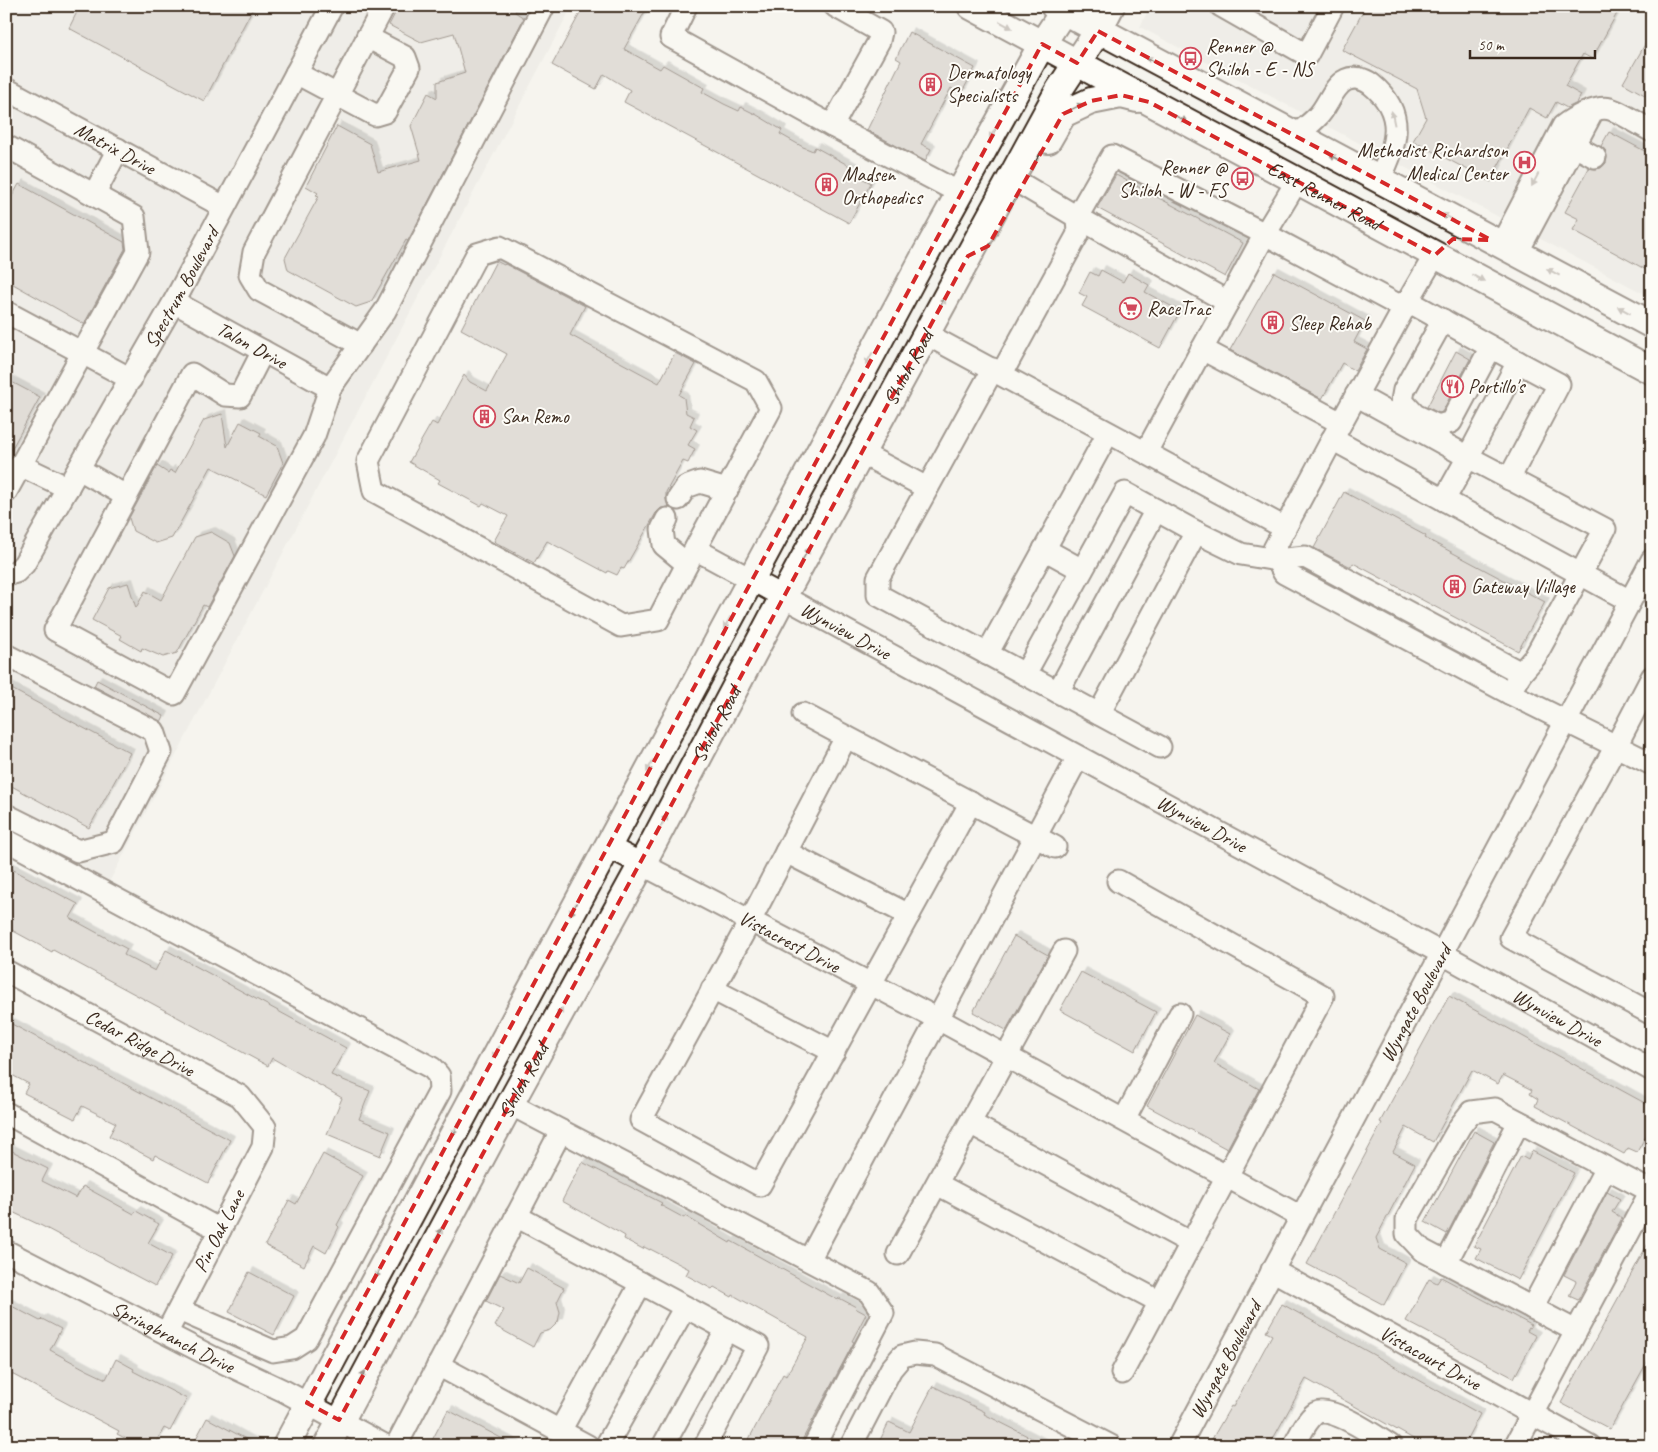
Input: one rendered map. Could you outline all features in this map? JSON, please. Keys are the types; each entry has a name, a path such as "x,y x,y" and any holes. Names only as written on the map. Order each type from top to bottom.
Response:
{"main road":[{"name":"East Renner Road","path":"970,6 1652,371"},
{"path":"1017,182 1059,90 1098,31 1111,6"},
{"name":"East Renner Road","path":"1062,8 1098,31 1652,325"},
{"name":"Shiloh Road","path":"286,1446 307,1403 892,316 1062,8"},
{"path":"1017,182 1064,114 1091,101 1121,95 1149,102"},
{"path":"1334,201 1364,194 1379,180"},
{"name":"Shiloh Road","path":"327,1446 339,1420 642,864 783,597 968,256 988,246 1017,182"},
{"path":"1435,255 1445,243 1453,238 1503,246"},
{"path":"892,316 926,334"},
{"path":"478,1086 510,1104"}],"street":[{"name":"Spectrum Boulevard","path":"15,569 68,488 174,302 332,6"},
{"path":"361,345 259,290 250,275 254,252 384,6"},
{"path":"263,352 240,396 225,394 192,374 55,630 174,694 314,436 330,388 386,311 544,6"},
{"path":"686,6 670,37 832,126 960,193"},
{"path":"832,126 879,41 880,32 835,6"},
{"path":"1221,6 1307,55 1333,6"},
{"path":"296,73 375,115 384,112 409,68 405,57 367,38"},
{"path":"1295,136 1319,116 1335,91 1344,81 1354,78 1367,81 1378,90 1391,107 1396,128 1394,146 1379,180"},
{"name":"Matrix Drive","path":"6,89 224,207"},
{"path":"1503,246 1566,141 1563,126 1573,118 1609,108 1652,131"},
{"path":"1566,141 1595,157"},
{"path":"6,146 134,218 138,252 6,492"},
{"path":"94,195 118,148"},
{"path":"1160,747 878,595 878,578 927,488 1078,234 1076,217 1112,156 1265,234 1398,305 1408,301"},
{"path":"1146,452 1265,234 1297,181"},
{"path":"1017,182 1228,302"},
{"path":"500,247 756,381 771,408 727,490 658,620 621,626 374,491 368,461 477,254 500,247"},
{"path":"1435,255 1336,431 1274,549 1277,560 1284,573 1509,693 1652,764"},
{"path":"1408,301 1559,384 1509,479"},
{"name":"Talon Drive","path":"174,302 330,388"},
{"path":"6,312 131,378"},
{"path":"1438,318 1404,390 1402,401 1415,415 1438,426 1451,422 1493,348"},
{"path":"1382,410 1438,318"},
{"path":"926,334 1285,528"},
{"path":"1445,444 1493,348"},
{"path":"1202,349 1444,500 1630,601"},
{"path":"1444,500 1518,362"},
{"path":"1356,395 1468,457 1605,529 1535,657 1520,673 1509,693"},
{"path":"987,654 1108,433"},
{"path":"861,453 927,488"},
{"path":"20,466 68,488"},
{"path":"78,469 126,496"},
{"path":"678,499 686,487 700,482 727,490"},
{"path":"1025,674 1125,493 1241,554 1277,560 1305,557 1520,673"},
{"path":"1058,692 1156,510"},
{"name":"Wynview Drive","path":"667,519 662,529 664,545 750,580 783,597 1441,953 1652,1070"},
{"path":"1099,714 1196,532"},
{"path":"1044,549 1082,570"},
{"name":"Wyngate Boulevard","path":"1178,1446 1630,601 1649,571"},
{"path":"6,655 154,731 161,752 114,842 78,851 6,815"},
{"path":"1652,677 1511,938 1652,1014"},
{"path":"803,714 1056,847"},
{"path":"846,737 750,921 642,1120 760,1185 971,802"},
{"path":"809,1260 1078,757"},
{"path":"6,840 432,1068 439,1076 440,1091 306,1339 292,1348 273,1351 179,1310"},
{"name":"Vistacrest Drive","path":"607,846 938,1019 1301,1216"},
{"path":"786,852 909,915"},
{"path":"1118,881 1323,996 1122,1373"},
{"path":"898,1254 1064,951"},
{"name":"Cedar Ridge Drive","path":"6,971 240,1096 265,1127"},
{"path":"712,990 834,1052"},
{"path":"1124,1120 1180,1014"},
{"path":"510,1104 868,1292 883,1313 814,1446"},
{"path":"1515,1446 1651,1191 1495,1109 1471,1112 1460,1126 1407,1220 1408,1234 1422,1250 1576,1331"},
{"path":"6,1113 220,1230"},
{"path":"1446,1263 1518,1122"},
{"path":"970,1123 1191,1243"},
{"name":"Pin Oak Lane","path":"167,1332 263,1147 265,1127"},
{"path":"396,1446 561,1131"},
{"path":"1532,1308 1606,1168"},
{"path":"937,1184 1160,1302"},
{"path":"516,1216 758,1346 706,1446"},
{"name":"Springbranch Drive","path":"6,1251 167,1332 214,1358 307,1403 386,1446"},
{"name":"Vistacourt Drive","path":"1272,1270 1590,1446"},
{"path":"560,1431 641,1283"},
{"path":"606,1446 685,1306"},
{"path":"663,1446 727,1329"},
{"path":"851,1446 891,1369 902,1356 915,1353 935,1355 1107,1445"},
{"path":"438,1365 588,1446"},
{"path":"1294,1446 1305,1426 1316,1414 1324,1411 1357,1424 1391,1446"}],"highlighted area":[{"path":"1098,31 1491,240 1453,239 1435,255 1149,102 1121,95 1091,101 1063,114 988,246 968,256 339,1420 307,1403 1042,44 1077,63"}],"shaded area":[{"path":"6,6 572,6 107,886 6,833"},
{"name":"Methodist Richardson Medical Center","path":"1150,6 1652,6 1652,298 1140,27"}],"building":[{"path":"80,6 254,6 204,101 69,28"},
{"path":"399,6 518,6 515,12 524,18 408,241 406,240 371,302 356,307 288,270 285,258 319,196 316,195 318,193 306,186 337,126 370,144 378,172 421,160 411,126 428,93 437,98 437,82 465,73 454,33 421,42 389,25"},
{"path":"584,6 648,6 624,49 660,69 663,65 704,88 702,92 724,104 739,111 741,107 757,115 782,130 780,134 803,147 813,151 815,147 857,170 854,174 871,183 849,223 624,102 630,90 604,74 596,89 552,65"},
{"path":"1366,6 1621,6 1592,59 1583,54 1565,86 1581,95 1577,103 1567,108 1556,102 1547,118 1529,108 1491,182 1413,141 1426,118 1417,89 1342,50"},
{"name":"Dermatology Specialists","path":"909,32 975,68 961,94 951,88 921,144 931,149 925,161 867,130 901,61 896,58"},
{"path":"1652,32 1652,99 1623,83"},
{"path":"1609,132 1652,155 1652,273 1573,230 1579,219 1565,212 1589,168 1601,168 1606,163 1606,151 1601,146"},
{"name":"RaceTrac","path":"1116,175 1243,243 1225,277 1097,208"},
{"path":"19,184 124,242 125,249 84,324 6,280 6,207"},
{"name":"San Remo","path":"496,261 585,306 570,335 659,383 675,353 696,364 679,395 684,398 686,413 694,417 690,426 697,430 688,445 695,449 688,463 683,461 666,492 669,507 661,508 656,513 624,569 621,568 617,575 608,571 607,573 547,541 534,563 495,542 508,516 483,503 481,506 438,483 440,480 409,462 432,422 437,425 464,375 470,382 487,391 507,354 461,329"},
{"name":"RaceTrac","path":"1101,270 1123,282 1128,273 1149,285 1145,292 1180,311 1160,348 1082,306 1087,297 1079,293 1090,272 1098,276"},
{"path":"1274,272 1365,321 1354,342 1367,349 1355,371 1342,363 1322,399 1230,350"},
{"path":"1456,351 1470,359 1442,412 1439,413 1427,407"},
{"path":"6,379 40,397 6,459"},
{"path":"222,414 227,447 240,422 261,433 259,436 277,446 283,463 266,495 211,467 172,538 156,543 133,531 129,518 157,466 168,473 170,470 175,473 204,420"},
{"name":"Gateway Village","path":"1344,492 1545,602 1518,651 1353,563 1351,567 1314,548"},
{"path":"211,532 230,543 235,556 207,607 203,605 177,653 163,657 142,648 141,651 120,639 122,636 92,620 109,588 128,583 136,608 145,591 161,600 195,537"},
{"path":"97,680 164,716 161,722 94,686"},
{"path":"6,686 130,753 89,828 6,783"},
{"path":"6,866 78,904 70,918 127,949 124,955 155,971 166,950 346,1048 331,1075 370,1091 359,1119 390,1132 380,1156 327,1134 342,1098 272,1058 268,1066 53,950 52,952 6,927"},
{"path":"1014,936 1048,955 1006,1030 973,1012"},
{"path":"1081,972 1156,1012 1135,1051 1060,1010"},
{"path":"1449,996 1652,1107 1652,1125 1637,1152 1628,1148 1624,1154 1535,1106 1538,1099 1530,1094 1532,1090 1503,1075 1498,1084 1472,1070 1433,1142 1406,1127 1393,1152 1415,1164 1376,1238 1380,1249 1406,1263 1384,1305 1307,1264 1382,1123 1380,1122"},
{"path":"1195,1015 1230,1034 1214,1063 1259,1089 1227,1149 1147,1106"},
{"path":"6,1021 230,1140 208,1183 155,1155 153,1159 109,1136 116,1123 82,1106 75,1119 24,1093 29,1084 6,1072"},
{"path":"1474,1131 1494,1142 1447,1234 1425,1222"},
{"path":"6,1148 48,1169 42,1181 76,1198 83,1186 134,1214 136,1211 159,1224 148,1243 172,1256 155,1286 6,1209"},
{"path":"1532,1151 1574,1173 1518,1280 1476,1258 1481,1249 1474,1246 1521,1156 1528,1160"},
{"path":"323,1154 363,1176 337,1225 339,1227 326,1253 314,1246 304,1266 265,1245 289,1200 296,1204"},
{"path":"582,1162 662,1203 660,1205 684,1218 685,1216 730,1243 731,1241 866,1314 852,1341 854,1342 799,1446 756,1446 748,1441 783,1374 786,1376 808,1337 733,1295 732,1297 714,1287 712,1289 686,1275 689,1269 650,1249 644,1247 643,1249 624,1239 625,1236 562,1201"},
{"path":"1607,1192 1620,1199 1612,1212 1622,1218 1578,1300 1569,1296 1576,1281 1564,1275"},
{"path":"1652,1236 1652,1353 1610,1429 1561,1403"},
{"path":"527,1268 564,1288 557,1302 560,1312 558,1322 550,1330 540,1333 533,1347 495,1326 504,1310 486,1301 500,1274 519,1283"},
{"path":"249,1272 294,1296 274,1335 229,1312"},
{"path":"1441,1277 1531,1325 1527,1331 1536,1336 1514,1378 1406,1321 1429,1279 1437,1283"},
{"path":"6,1303 40,1321 42,1319 61,1329 50,1350 87,1370 106,1379 116,1359 134,1369 133,1371 187,1399 170,1431 164,1428 154,1446 140,1446 117,1434 119,1431 6,1371"},
{"path":"1282,1304 1480,1414 1463,1446 1426,1446 1306,1379 1269,1446 1208,1446 1231,1406 1233,1407 1272,1335 1266,1332"},
{"path":"933,1386 1047,1446 877,1446 889,1422 909,1432"},
{"path":"448,1410 516,1446 429,1446"},
{"path":"207,1418 259,1446 192,1446"}],"place":[{"name":"Renner @ Shiloh - E - NS","path":"1190,58"},
{"name":"Dermatology Specialists","path":"931,84"},
{"name":"Methodist Richardson Medical Center","path":"1524,162"},
{"name":"Renner @ Shiloh - W - FS","path":"1243,178"},
{"name":"Madsen Orthopedics","path":"826,185"},
{"name":"RaceTrac","path":"1131,308"},
{"name":"Sleep Rehab","path":"1273,323"},
{"name":"Portillo's","path":"1452,386"},
{"name":"San Remo","path":"485,416"},
{"name":"Gateway Village","path":"1455,586"}]}
